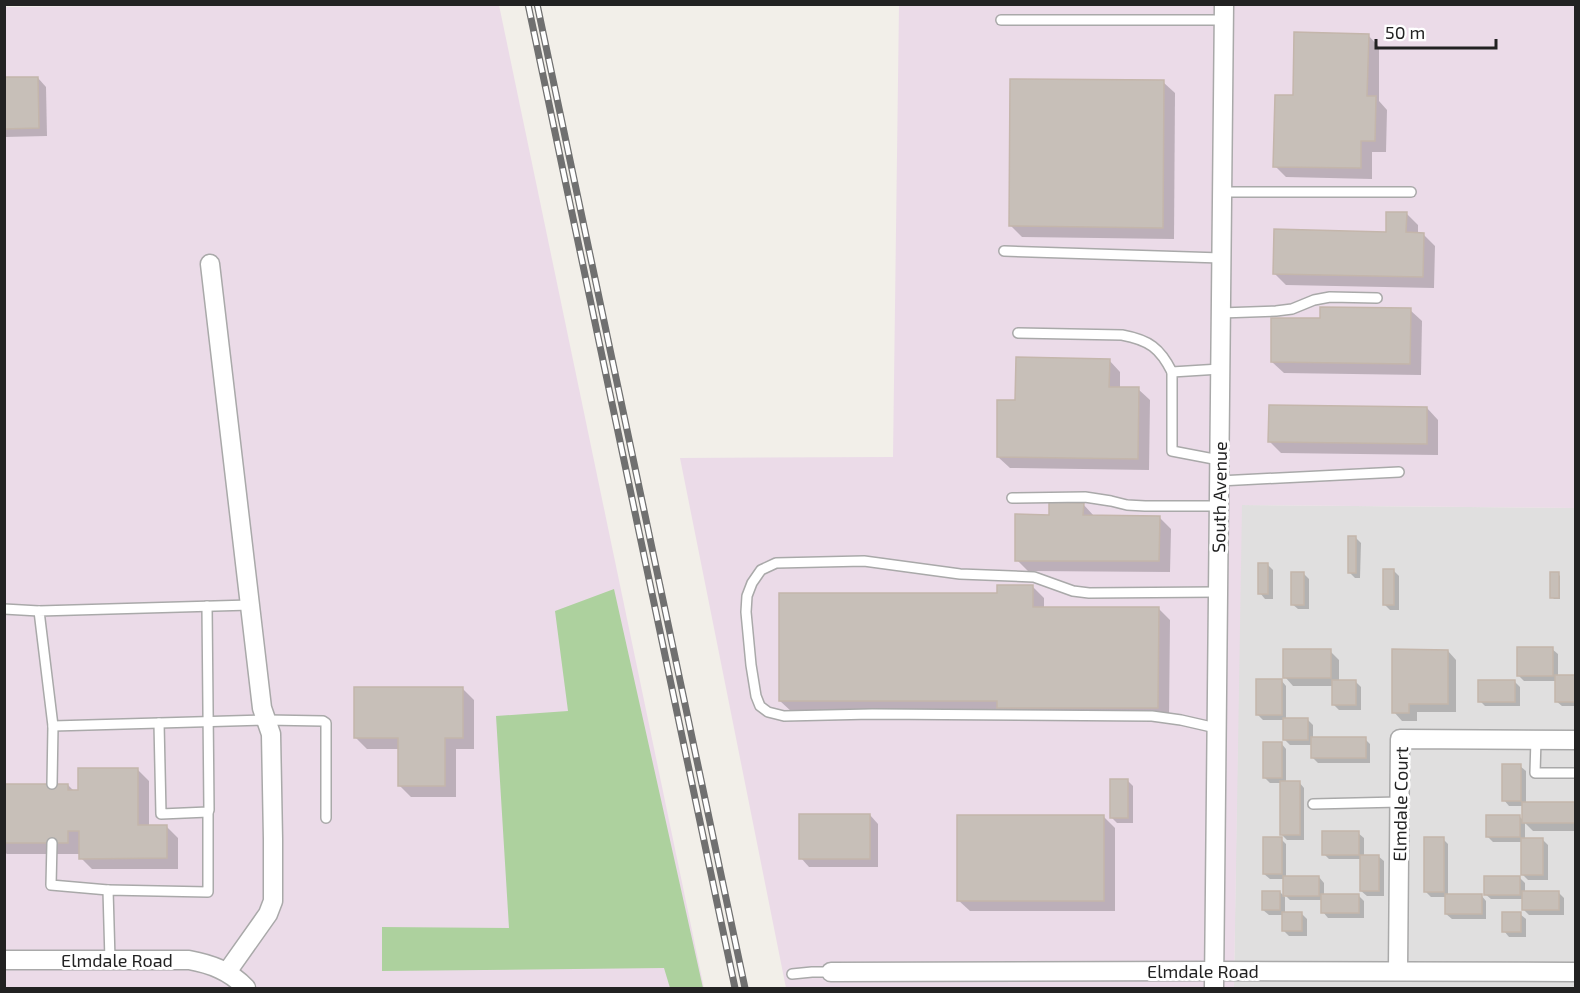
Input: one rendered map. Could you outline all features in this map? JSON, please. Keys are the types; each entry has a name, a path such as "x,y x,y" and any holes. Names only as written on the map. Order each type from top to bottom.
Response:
{"street":[{"name":"South Avenue","path":"1214,980 1224,12"},
{"path":"210,264 262,708 271,734 273,901 268,914 226,972"},
{"name":"Elmdale Court","path":"1398,971 1400,739 1575,740"},
{"name":"Elmdale Road","path":"4,960 189,960 210,964 226,972 246,988"},
{"name":"Elmdale Road","path":"831,972 1214,980 1398,971 1575,972"}],"lane":[{"path":"1001,20 1224,12"},
{"path":"1222,192 1411,192"},
{"path":"1004,251 1221,258"},
{"path":"1221,313 1292,309 1314,300 1330,297 1377,298"},
{"path":"1018,333 1122,335 1139,338 1152,345 1165,358 1172,372 1172,451 1219,460"},
{"path":"1172,372 1220,369"},
{"path":"1219,481 1399,472"},
{"path":"1012,498 1085,497 1127,505 1219,506"},
{"path":"1216,728 1152,716 883,714 784,716 768,712 760,706 756,696 746,612 747,596 761,570 776,563 803,561 864,561 960,574 1034,577 1073,591 1218,592"},
{"path":"4,609 39,611 250,605"},
{"path":"52,843 51,885 108,890 208,892 207,606"},
{"path":"39,611 53,726 52,784"},
{"path":"53,726 267,720 323,721 326,723 326,818"},
{"path":"159,723 161,814 208,812"},
{"path":"1536,740 1535,773 1575,774"},
{"path":"1312,804 1399,802"},
{"path":"108,890 110,960"},
{"path":"792,974 831,972"}],"shaded area":[{"path":"499,5 704,988 5,988 5,7"},
{"path":"899,5 1575,5 1575,508 1242,505 1234,988 786,988 680,458 893,457"},
{"path":"1241,505 1575,508 1575,988 1234,988"}],"green space":[{"path":"614,589 703,988 670,988 664,968 382,971 382,927 509,928 496,716 568,711 555,611"}],"building":[{"path":"1294,32 1369,34 1367,96 1376,96 1375,141 1361,141 1361,168 1273,167 1275,95 1293,95"},
{"path":"4,77 38,77 39,128 4,129"},
{"path":"1010,79 1164,80 1163,228 1009,226"},
{"path":"1386,212 1407,212 1406,232 1424,233 1423,277 1273,274 1274,229 1386,232"},
{"path":"1320,307 1411,308 1410,364 1271,362 1271,318 1320,318"},
{"path":"1016,357 1110,359 1109,387 1139,387 1138,459 997,457 997,400 1015,400"},
{"path":"1269,405 1427,407 1427,444 1268,442"},
{"path":"1049,502 1084,503 1083,515 1160,516 1159,561 1015,561 1015,514 1049,515"},
{"path":"1348,536 1356,536 1356,573 1348,573"},
{"path":"1258,563 1268,563 1268,594 1258,594"},
{"path":"1383,569 1394,569 1394,605 1383,605"},
{"path":"1291,572 1304,572 1304,605 1291,605"},
{"path":"1550,572 1559,572 1559,598 1550,598"},
{"path":"997,585 1033,585 1033,607 1159,607 1158,708 997,708 997,701 779,701 779,593 997,593"},
{"path":"1517,647 1553,647 1553,676 1517,676"},
{"path":"1283,649 1331,649 1331,678 1283,678"},
{"path":"1392,649 1448,650 1448,704 1409,704 1409,713 1392,713"},
{"path":"1555,675 1576,675 1576,702 1555,702"},
{"path":"1256,679 1282,679 1282,715 1256,715"},
{"path":"1332,680 1356,680 1356,705 1332,705"},
{"path":"1478,680 1515,680 1515,702 1478,702"},
{"path":"354,687 463,687 463,738 445,738 445,786 398,786 398,738 354,738"},
{"path":"1283,718 1308,718 1308,740 1283,740"},
{"path":"1311,737 1366,737 1366,758 1311,758"},
{"path":"1263,742 1282,742 1282,778 1263,778"},
{"path":"1502,764 1521,764 1521,801 1502,801"},
{"path":"78,768 138,768 138,825 167,825 167,858 79,859 79,831 68,831 68,843 4,843 4,784 68,784 68,790 78,790"},
{"path":"1110,779 1128,779 1128,818 1110,818"},
{"path":"1280,781 1300,781 1300,835 1280,835"},
{"path":"1522,802 1576,802 1576,823 1522,823"},
{"path":"799,814 870,814 870,859 799,859"},
{"path":"957,815 1104,815 1104,901 957,901"},
{"path":"1486,815 1520,815 1520,837 1486,837"},
{"path":"1322,831 1359,831 1359,855 1322,855"},
{"path":"1263,837 1282,837 1282,874 1263,874"},
{"path":"1424,837 1444,837 1444,892 1424,892"},
{"path":"1521,838 1543,838 1543,875 1521,875"},
{"path":"1360,855 1379,855 1379,891 1360,891"},
{"path":"1283,876 1319,876 1319,896 1283,896"},
{"path":"1484,876 1520,876 1520,895 1484,895"},
{"path":"1262,891 1280,891 1280,910 1262,910"},
{"path":"1522,891 1559,891 1559,910 1522,910"},
{"path":"1321,894 1359,894 1359,913 1321,913"},
{"path":"1445,894 1482,894 1482,914 1445,914"},
{"path":"1282,912 1302,912 1302,931 1282,931"},
{"path":"1502,912 1521,912 1521,932 1502,932"}],"railway":[{"path":"528,4 735,988"},
{"path":"537,4 745,988"}]}
